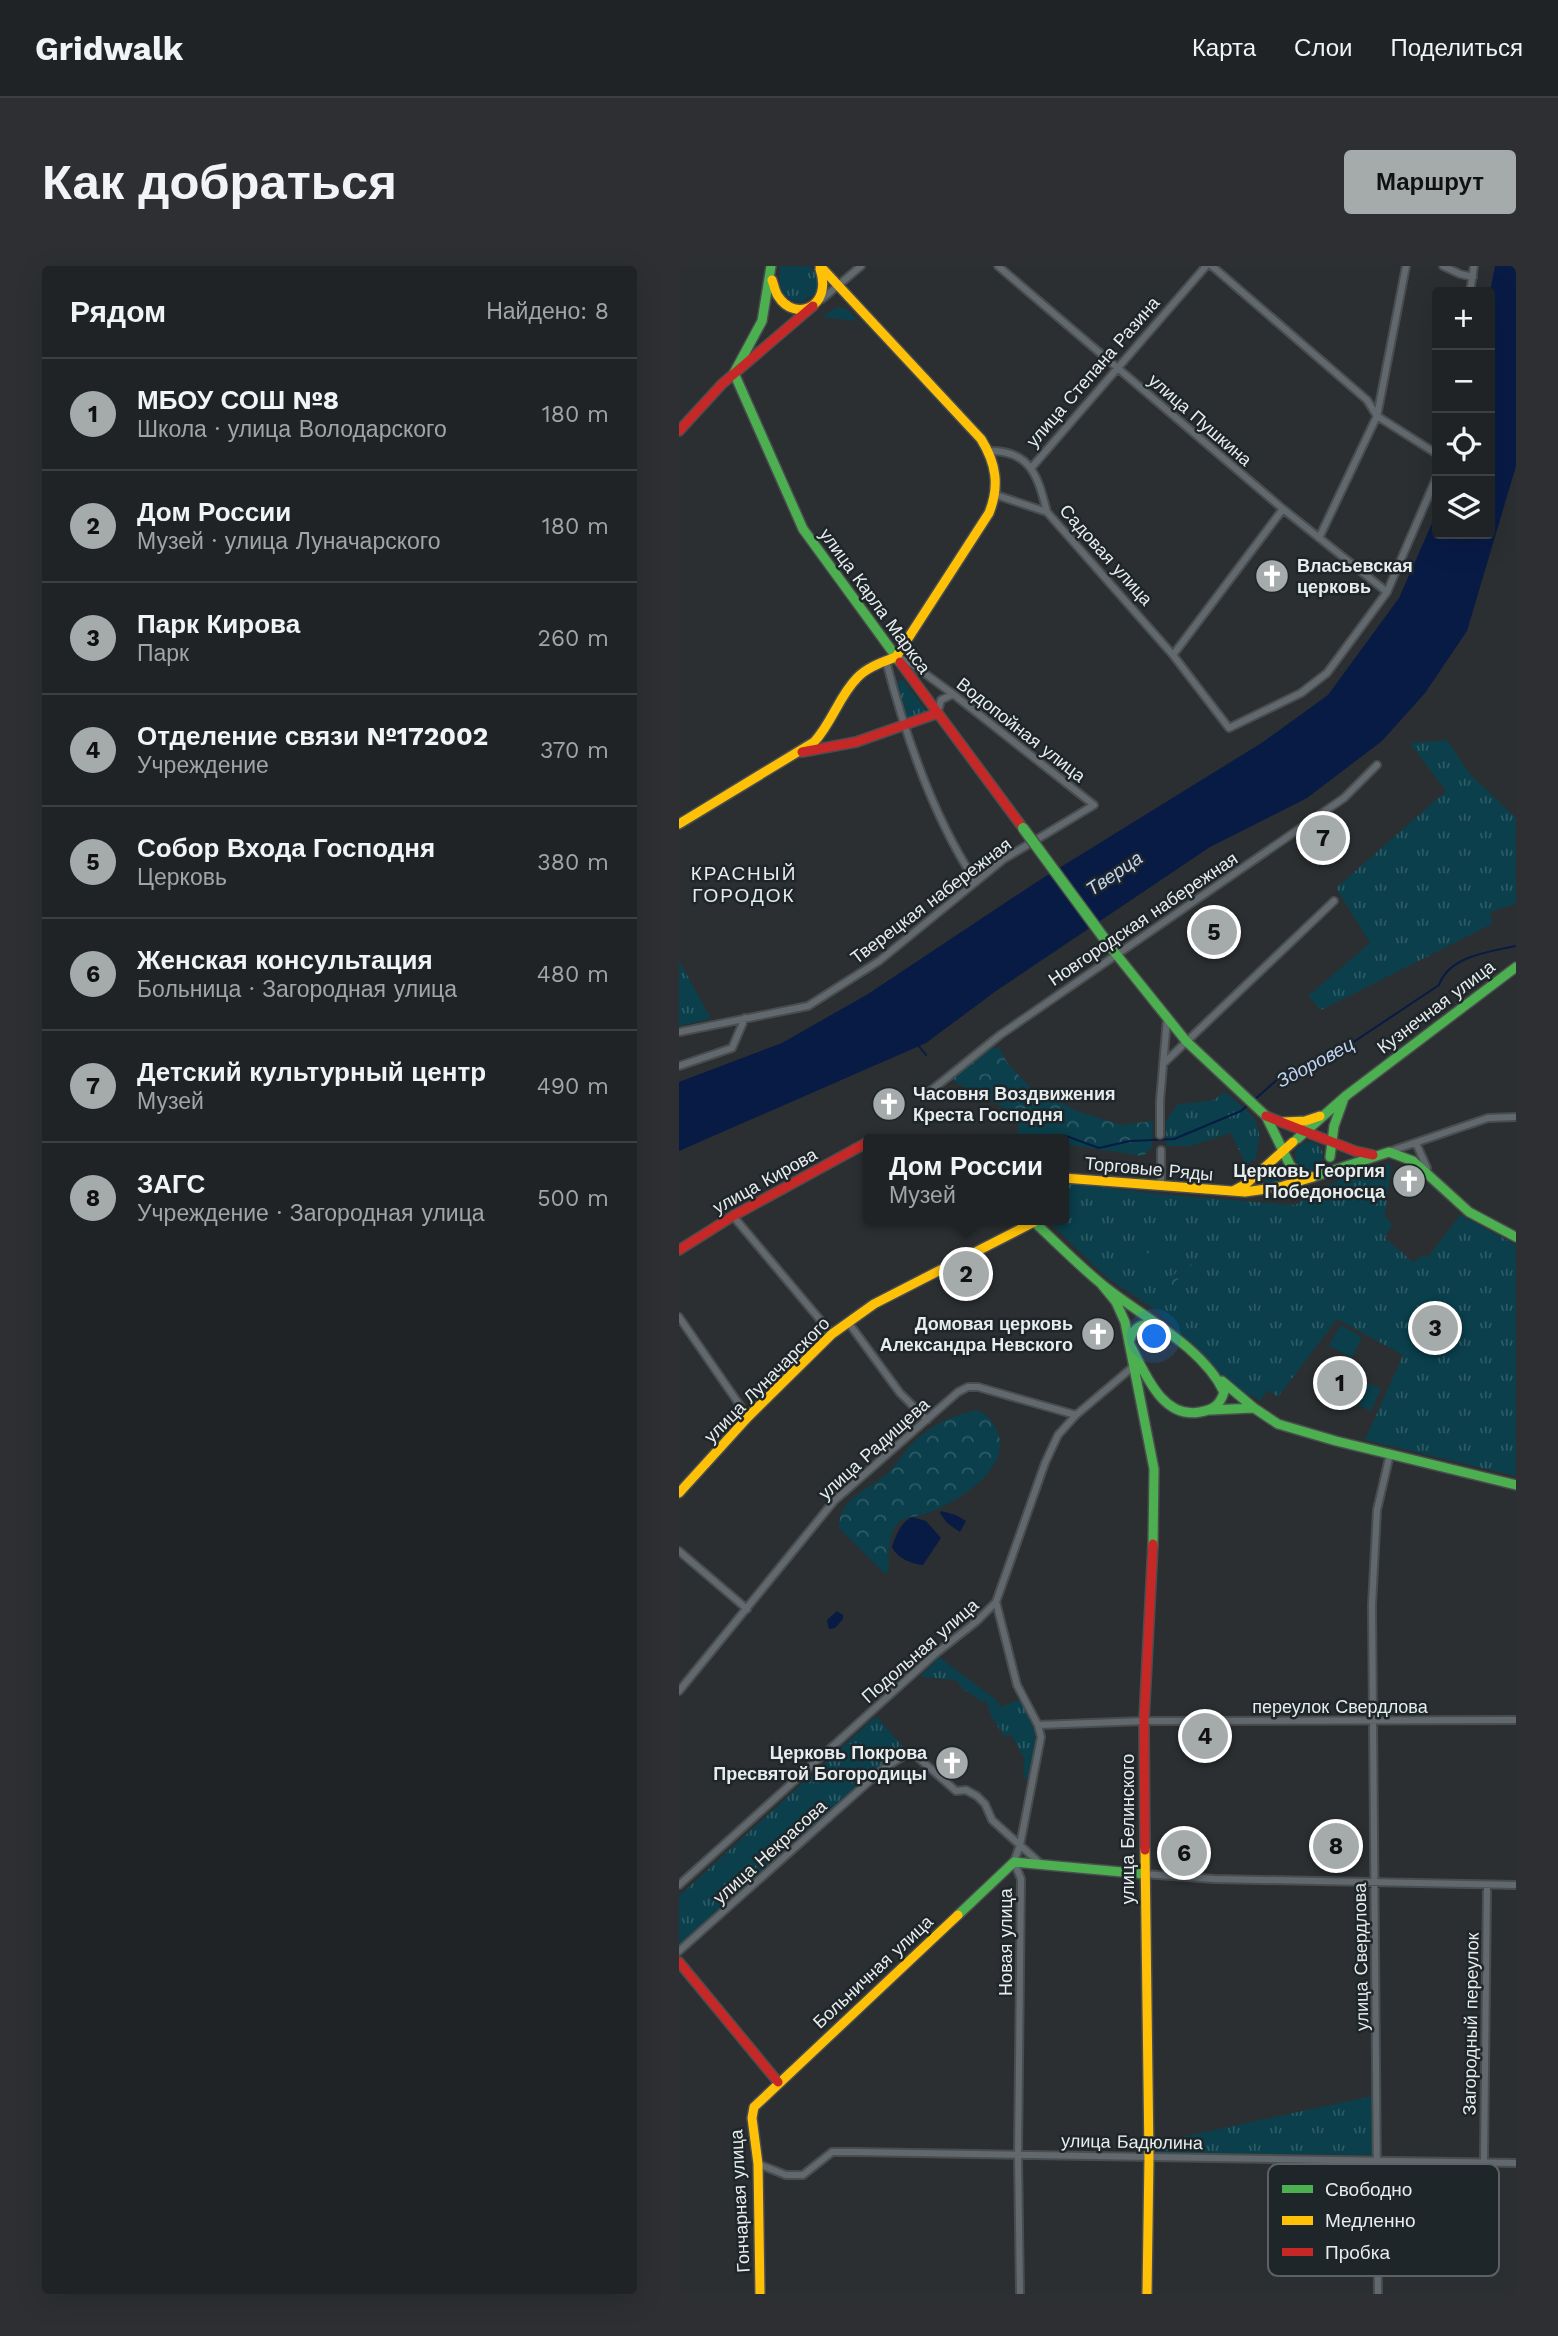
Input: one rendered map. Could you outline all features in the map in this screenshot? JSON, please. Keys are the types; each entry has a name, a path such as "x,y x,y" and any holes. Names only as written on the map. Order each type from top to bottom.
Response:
{"street":[{"path":"679,824 797,753 826,730 845,693 859,676 891,659 986,519 996,495 996,476 989,451 976,433 819,266"},
{"path":"771,268 775,293 783,303 797,309 815,304 823,295 825,284 819,266"},
{"path":"679,431 711,394 734,373 861,266"},
{"name":"улица Пушкина","path":"998,266 1283,509 1387,592"},
{"name":"улица Степана Разина","path":"1033,467 1206,266"},
{"path":"1212,266 1367,400 1377,416 1432,451"},
{"path":"1319,538 1377,416 1406,266"},
{"path":"1443,266 1473,277"},
{"path":"1471,287 1474,266"},
{"path":"734,373 760,326 771,268"},
{"name":"улица Карла Маркса","path":"734,373 807,537 891,659 938,713 1167,1019 1186,1041 1263,1114"},
{"path":"989,451 1010,454 1033,467 1048,512"},
{"path":"1387,592 1432,488"},
{"name":"Садовая улица","path":"996,495 1048,512 1173,655 1229,728 1281,704 1317,682 1327,673 1387,592"},
{"path":"1173,655 1283,509"},
{"name":"улица Карла Маркса","path":"891,659 903,726 957,853 976,881"},
{"name":"Водопойная улица","path":"891,659 909,662 1094,805"},
{"path":"797,753 856,742 938,713 941,700 953,694"},
{"name":"Новгородская набережная","path":"923,1097 1000,1035 1114,951 1344,798 1377,765"},
{"name":"Тверецкая набережная","path":"679,1032 745,1018 809,1009 879,961 1004,859 1094,805"},
{"path":"1163,1063 1334,901"},
{"name":"Кузнечная улица","path":"1231,1192 1246,1184 1283,1150 1305,1137 1329,1110 1347,1095 1515,969"},
{"path":"679,1066 731,1048 745,1018"},
{"path":"1160,1135 1167,1019"},
{"path":"1263,1114 1289,1163 1298,1174 1316,1176 1328,1166 1337,1115 1347,1095"},
{"path":"1278,1121 1305,1121 1329,1110"},
{"path":"1263,1114 1328,1148 1330,1157"},
{"path":"1384,1153 1488,1118 1516,1117"},
{"path":"1268,1165 1277,1136"},
{"path":"1305,1137 1363,1154 1384,1153 1409,1158 1427,1170 1465,1209 1516,1237"},
{"path":"1289,1163 1288,1152 1305,1137"},
{"path":"1416,1143 1427,1170"},
{"name":"улица Кирова","path":"679,1250 733,1216 863,1145"},
{"path":"1161,1150 1161,1186"},
{"name":"Торговые Ряды","path":"1069,1178 1231,1192 1274,1189 1384,1153"},
{"path":"733,1216 832,1334"},
{"name":"улица Луначарского","path":"679,1493 748,1417 832,1334 874,1304 1025,1225"},
{"path":"1037,1225 1102,1285 1178,1342 1254,1408 1278,1424 1516,1485"},
{"name":"улица Белинского","path":"1102,1285 1120,1308 1137,1364 1154,1469 1144,1721 1149,2157 1147,2294"},
{"path":"679,1317 748,1417"},
{"path":"848,1322 900,1393 927,1420"},
{"path":"1129,1343 1135,1329 1142,1324 1153,1324"},
{"path":"1137,1364 1159,1396 1171,1407 1187,1413 1239,1407 1254,1408"},
{"name":"Подольная улица","path":"679,1885 996,1602 1045,1463 1058,1435 1076,1415 1137,1364"},
{"path":"1210,1410 1223,1398 1224,1389 1219,1378"},
{"name":"улица Радищева","path":"679,1691 834,1501 958,1392 968,1387 1016,1396 1076,1415"},
{"name":"улица Свердлова","path":"1377,2164 1372,1605 1377,1510 1390,1454"},
{"path":"679,1551 747,1609"},
{"name":"Новая улица","path":"996,1602 1017,1685 1038,1725 1041,1737 1020,1845 1014,1862 1021,1879 1020,2294"},
{"name":"переулок Свердлова","path":"1038,1725 1144,1721 1516,1720"},
{"name":"улица Некрасова","path":"679,1951 883,1769 903,1755 914,1754 956,1791 966,1790 977,1796 985,1804 992,1819 1020,1845"},
{"path":"1020,1845 1042,1866"},
{"path":"1014,1862 1215,1879 1516,1885"},
{"name":"Больничная улица","path":"754,2107 1014,1862"},
{"name":"Загородный переулок","path":"1484,2162 1487,1885"},
{"path":"679,1962 778,2082"},
{"name":"Гончарная улица","path":"754,2107 753,2125 758,2164 760,2294"},
{"name":"улица Бадюлина","path":"758,2164 786,2175 803,2175 832,2152 1516,2163"},
{"name":"улица Свердлова","path":"1378,2276 1378,2294"}],"green space":[{"path":"780,266 810,266 819,280 815,293 802,302 794,301 785,295 780,285"},
{"path":"837,307 847,309 858,321 822,317"},
{"path":"899,680 904,681 926,711 906,719 896,684"},
{"path":"1447,740 1470,774 1516,818 1516,904 1490,912 1492,924 1321,1010 1308,996 1370,943 1336,888 1446,791 1410,743"},
{"path":"679,960 711,1019 679,1026"},
{"path":"987,1048 999,1048 1008,1064 1029,1086 1077,1111 1121,1125 1153,1121 1152,1147 1143,1156 1069,1145 1069,1134 1018,1134 1018,1117 949,1079"},
{"path":"1225,1092 1256,1122 1259,1135 1256,1158 1246,1165 1231,1133 1191,1146 1166,1146 1166,1121 1178,1104 1212,1101"},
{"path":"1309,1142 1319,1146 1323,1156 1319,1166 1309,1170 1299,1166 1295,1156 1299,1146"},
{"path":"1281,1164 1290,1180 1262,1184"},
{"path":"1391,1164 1385,1217 1392,1224 1385,1238 1413,1262 1424,1255 1428,1257 1460,1215 1516,1245 1516,1476 1365,1440 1403,1355 1337,1319 1278,1397 1268,1390 1260,1401 1241,1393 1156,1310 1106,1277 1052,1225 1069,1225 1069,1184 1167,1195 1295,1205 1358,1169"},
{"path":"1155,1248 1156,1259 1148,1266 1143,1259 1144,1252"},
{"path":"1189,1261 1192,1264 1168,1290 1175,1274"},
{"path":"1340,1325 1362,1337 1352,1358 1329,1346"},
{"path":"1368,1383 1381,1389 1371,1411 1358,1405"},
{"path":"976,1410 989,1418 998,1433 1000,1447 996,1460 977,1484 950,1503 898,1523 891,1537 889,1570 885,1574 839,1528 844,1509 856,1495 888,1473 909,1447 931,1428"},
{"path":"939,1657 995,1699 1001,1707 1019,1700 1034,1730 1031,1779 1025,1779 1025,1760 1011,1734 1005,1737 991,1716 986,1700 982,1702 963,1689 956,1680 920,1677"},
{"path":"876,1716 903,1747 679,1947 679,1896"},
{"path":"1373,2096 1373,2155 1156,2153 1158,2142"}],"water":[{"path":"1495,266 1516,266 1516,466 1495,537 1495,287 1491,287"},
{"name":"Тверца","path":"1432,523 1432,539 1494,539 1467,631 1425,693 1382,741 1307,798 1210,847 996,991 926,1043 679,1151 679,1082 782,1043 868,994 1035,883 1263,742 1328,695 1399,598"},
{"path":"941,1511 966,1521 960,1532 947,1523"},
{"path":"912,1517 926,1521 941,1538 923,1565 905,1560 892,1547 902,1526"},
{"path":"837,1611 843,1615 843,1619 835,1628 829,1629 827,1620"}],"waterway":[{"name":"Здоровец","path":"1253,1101 1279,1078 1346,1047 1439,985 1444,975 1461,961 1515,946"},
{"name":"Здоровец","path":"918,1045 926,1055"},
{"name":"Здоровец","path":"1069,1137 1099,1148 1130,1141 1174,1139 1241,1111 1249,1104"}],"traffic: fast":[{"path":"771,266 762,321 734,373 803,529 900,662"},
{"path":"1023,828 1112,949"},
{"path":"1112,949 1186,1041 1266,1116 1290,1165 1298,1174 1313,1177 1389,1152 1413,1161 1469,1212 1516,1237"},
{"path":"1297,1139 1347,1095 1516,967"},
{"path":"1330,1157 1334,1126 1343,1101"},
{"path":"1037,1225 1104,1286 1170,1333 1202,1361 1224,1392 1215,1406 1205,1411 1186,1412 1164,1401 1155,1391 1129,1343 1137,1328 1153,1324"},
{"path":"1102,1285 1116,1302 1125,1322 1154,1469 1153,1544"},
{"path":"1222,1381 1278,1424 1516,1485"},
{"path":"1211,1410 1253,1408"},
{"path":"958,1915 1014,1862 1144,1874"}],"traffic: slow":[{"path":"820,266 981,439 995,475 995,493 989,513 896,657"},
{"path":"772,280 777,294 785,304 794,309 802,309 810,307 821,293 823,282 820,269"},
{"path":"679,824 814,742 857,678 870,668 896,657"},
{"path":"1283,1122 1305,1121 1320,1116"},
{"path":"1233,1191 1246,1184 1293,1142"},
{"path":"1069,1178 1245,1192 1280,1187 1313,1177"},
{"path":"679,1493 748,1417 832,1334 874,1304 1028,1225"},
{"path":"1145,1850 1149,2157 1147,2294"},
{"path":"760,2294 758,2164 752,2118 754,2107 958,1915"}],"traffic: jam":[{"path":"679,431 722,384 813,306"},
{"path":"900,662 1023,828"},
{"path":"802,752 856,742 938,713"},
{"path":"1266,1116 1355,1151 1373,1155"},
{"path":"679,1250 733,1216 863,1145"},
{"path":"1145,1850 1144,1721 1153,1544"},
{"path":"679,1962 778,2082"}],"place":[{"name":"Власьевская церковь","path":"1272,576"},
{"name":"Детский культурный центр","path":"1323,838"},
{"name":"Собор Входа Господня","path":"1214,932"},
{"name":"Часовня Воздвижения Креста Господня","path":"889,1104"},
{"name":"Церковь Георгия Победоносца","path":"1409,1181"},
{"name":"Дом России","path":"966,1274"},
{"name":"Парк Кирова","path":"1435,1328"},
{"name":"Домовая церковь Александра Невского","path":"1098,1334"},
{"name":"МБОУ СОШ №8","path":"1340,1383"},
{"name":"Отделение связи №172002","path":"1205,1736"},
{"name":"Церковь Покрова Пресвятой Богородицы","path":"952,1763"},
{"name":"ЗАГС","path":"1336,1846"},
{"name":"Женская консультация","path":"1184,1853"}],"district":[{"name":"КРАСНЫЙ ГОРОДОК","path":"744,884"}]}
